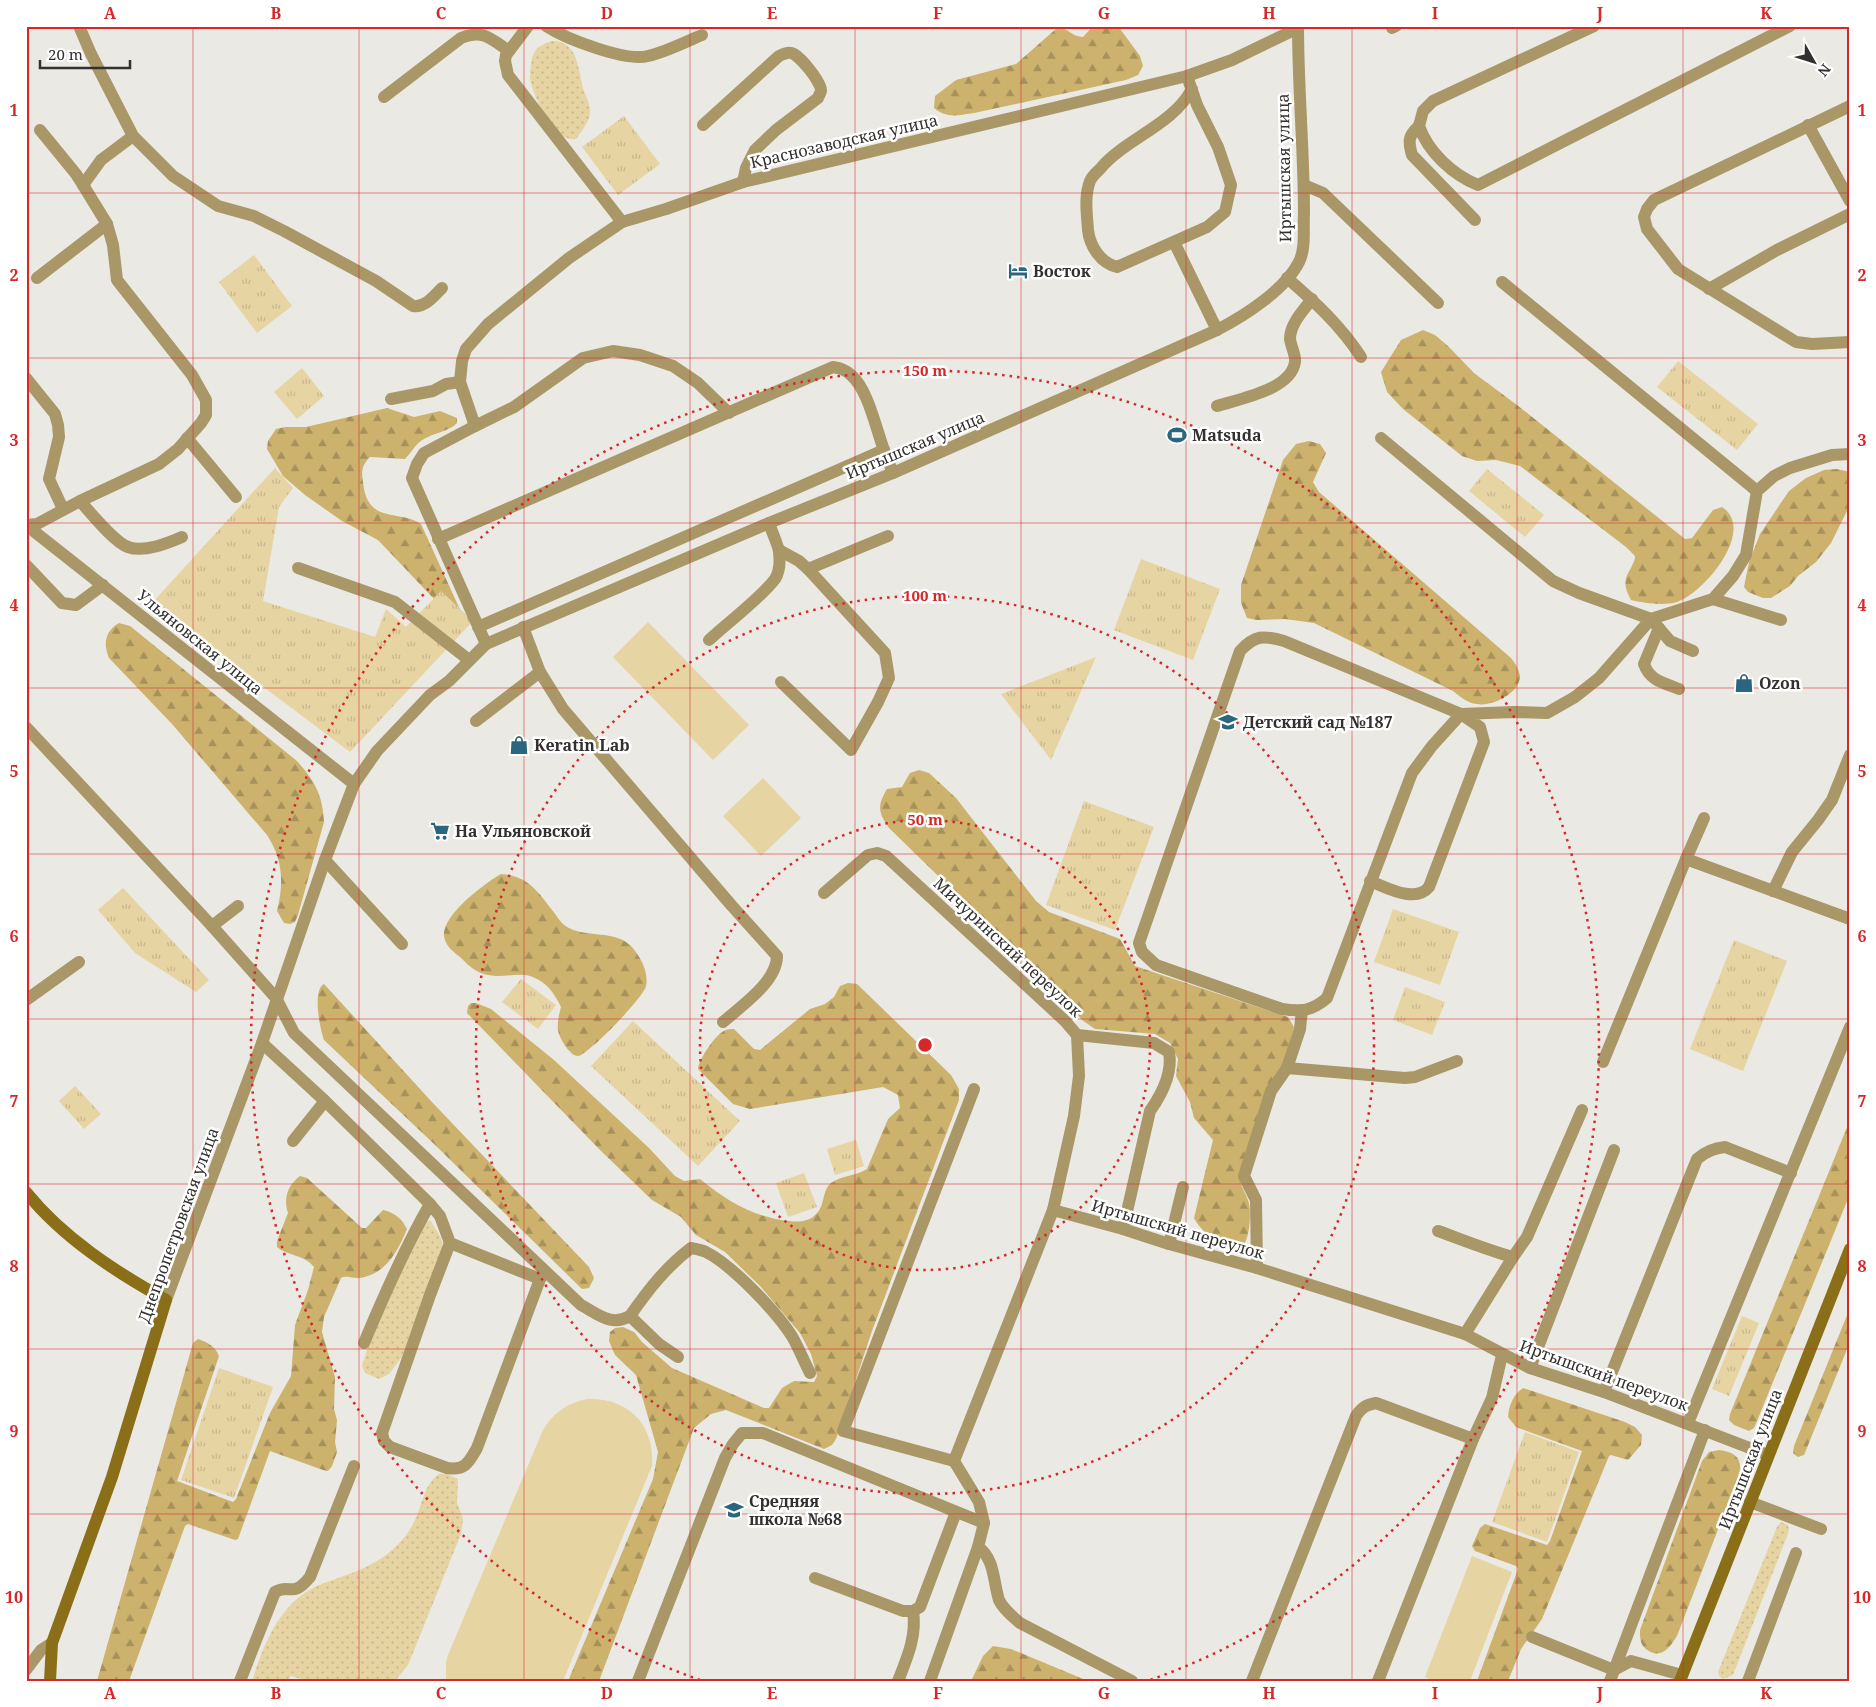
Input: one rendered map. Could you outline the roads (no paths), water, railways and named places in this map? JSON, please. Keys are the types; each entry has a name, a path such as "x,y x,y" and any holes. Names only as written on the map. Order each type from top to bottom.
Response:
{"street":[{"path":"80,26 91,54 133,136 173,176 218,206 254,216 284,231 376,282 413,306 424,305 442,288"},
{"path":"528,26 509,51 504,61 508,75 622,222"},
{"path":"546,26 554,32 605,51 622,56 636,57 648,57 702,35"},
{"path":"1475,220 1412,155 1408,142 1411,133 1419,126 1423,111 1433,101 1594,26"},
{"path":"1419,126 1428,144 1456,174 1478,185 1790,26"},
{"name":"Краснозаводская улица","path":"460,382 462,361 466,349 488,324 569,258 622,222 743,182 1187,76 1232,60 1299,27"},
{"name":"Иртышская улица","path":"354,784 401,724 486,644 769,523 893,473 1217,330 1246,315 1287,278 1299,262 1303,246 1304,185 1299,27"},
{"path":"384,97 466,36 483,34 509,51"},
{"path":"703,125 753,78 784,54 794,53 800,58 819,84 821,91 818,98 776,130 755,150 746,168 743,182"},
{"path":"1187,76 1192,89 1197,105 1218,147 1231,185 1230,197 1225,212 1207,227 1117,267 1109,265 1100,258 1089,237 1086,199 1091,179 1107,160 1174,112 1192,89"},
{"path":"1850,106 1654,200 1644,217 1647,229 1678,269 1796,342 1812,344 1850,342"},
{"path":"1808,125 1850,201"},
{"path":"27,525 37,524 63,509 159,464 178,448 206,415 206,400 192,375 117,280 113,245 107,224 84,185 40,130"},
{"path":"84,185 102,160 133,136"},
{"path":"1304,185 1323,193 1438,303"},
{"path":"1709,289 1777,250 1850,214"},
{"path":"37,278 107,224"},
{"path":"1174,242 1217,330"},
{"path":"1287,278 1312,299 1350,340 1361,357"},
{"path":"1502,282 1757,491"},
{"path":"1217,406 1262,392 1279,384 1289,374 1295,359 1290,340 1291,329 1312,299"},
{"path":"486,644 412,478 424,452 514,407 583,358 613,351 640,354 673,366 698,383 729,413"},
{"path":"438,539 834,367 841,368 853,376 864,393 893,473"},
{"path":"26,378 55,414 58,425 58,437 49,480 63,509"},
{"path":"391,399 433,391 446,384 460,382 475,426"},
{"path":"187,438 236,496"},
{"path":"1381,438 1553,582 1655,623 1670,641 1693,651"},
{"path":"478,627 884,450"},
{"path":"1370,881 1404,894 1417,895 1425,892 1429,887 1484,742 1480,727 1461,714 1284,641 1272,637 1258,637 1248,642 1240,651 1139,943 1142,952 1156,965 1294,1012 1317,1006 1327,998 1370,881 1412,773 1432,746 1461,714 1547,713 1575,697 1599,678 1655,623 1713,599 1733,576 1746,554 1757,491 1774,476 1790,468 1832,455 1850,454"},
{"path":"80,501 113,536 128,548 148,548 182,537"},
{"path":"709,640 776,578 779,569 779,550 769,523"},
{"name":"Ульяновская улица","path":"27,525 354,784"},
{"path":"808,569 888,536"},
{"path":"779,550 799,561 808,569 885,653 890,678 851,750 781,682"},
{"path":"26,564 62,603 76,605 103,585"},
{"path":"298,568 395,602 469,660"},
{"path":"1713,599 1781,620"},
{"path":"1655,623 1644,664 1648,674 1653,678 1679,689"},
{"path":"523,627 540,672 563,709 777,956 774,973 759,990 723,1022"},
{"path":"476,721 540,672"},
{"path":"26,726 212,926 276,998 294,1033 542,1275 580,1305 604,1318 616,1322 630,1316 649,1289 681,1255 692,1248 705,1252 739,1276 765,1304 792,1337 810,1373"},
{"path":"1773,891 1792,852 1832,800 1850,755"},
{"name":"Днепропетровская улица","path":"26,1670 40,1650 52,1642 112,1477 166,1300 262,1043 325,860 354,784"},
{"path":"1603,1062 1704,818"},
{"name":"Мичуринский переулок","path":"824,893 868,855 878,853 886,856 1065,1021 1076,1035 1079,1076 1074,1116 1052,1210"},
{"path":"1686,859 1850,919"},
{"path":"325,860 402,944"},
{"path":"212,926 238,906"},
{"path":"26,1000 79,962"},
{"path":"1257,1268 1256,1200 1244,1176 1271,1091 1287,1068 1300,1029 1302,1010"},
{"path":"1688,1423 1850,1027"},
{"path":"1076,1035 1154,1043 1169,1052 1167,1079 1161,1095 1150,1111 1123,1229"},
{"path":"262,1043 325,1101 430,1204 440,1216 450,1243 382,1433 384,1441 390,1447 456,1470 469,1461 477,1448 542,1275"},
{"path":"1287,1068 1405,1078 1416,1077 1457,1061"},
{"path":"930,1681 978,1547 984,1523 980,1502 954,1461 843,1431 974,1089"},
{"path":"293,1141 325,1101"},
{"path":"1465,1334 1512,1257 1527,1237 1582,1110"},
{"path":"1604,1392 1697,1160 1703,1154 1716,1148 1724,1147 1791,1173"},
{"path":"1530,1368 1614,1150"},
{"path":"1169,1244 1182,1188"},
{"path":"26,1192 38,1207 82,1246 139,1285 166,1300"},
{"path":"364,1343 396,1267 430,1204"},
{"path":"954,1461 1052,1210"},
{"name":"Иртышский переулок","path":"1052,1210 1257,1268 1465,1334 1530,1368 1604,1392 1768,1455"},
{"path":"1438,1231 1512,1257"},
{"path":"450,1243 542,1275"},
{"name":"Иртышская улица","path":"1681,1678 1850,1249"},
{"path":"630,1316 659,1344 678,1357"},
{"path":"1378,1681 1473,1439 1492,1398 1502,1355"},
{"path":"1252,1681 1356,1416 1361,1408 1367,1404 1376,1404 1473,1439"},
{"path":"1612,1676 1705,1430"},
{"path":"638,1681 725,1458 742,1433 763,1433 984,1523"},
{"path":"240,1681 275,1592 280,1589 294,1590 302,1586 310,1577 354,1466"},
{"path":"1750,1502 1821,1529"},
{"path":"815,1578 903,1611 913,1611 920,1607 956,1512"},
{"path":"978,1547 985,1552 991,1564 1000,1602 1010,1615 1020,1623 1132,1681"},
{"path":"1748,1681 1796,1553"},
{"path":"898,1681 910,1650 913,1636 915,1623 913,1611"},
{"path":"1532,1636 1612,1676"},
{"path":"50,1681 52,1642"},
{"path":"1612,1676 1631,1661 1681,1678"}],"place":[{"name":"Восток","path":"1018,271"},
{"name":"Matsuda","path":"1177,435"},
{"name":"Ozon","path":"1744,683"},
{"name":"Детский сад №187","path":"1228,722"},
{"name":"Keratin Lab","path":"519,745"},
{"name":"На Ульяновской","path":"440,831"},
{"name":"Средняя школа №68","path":"734,1510"}]}
